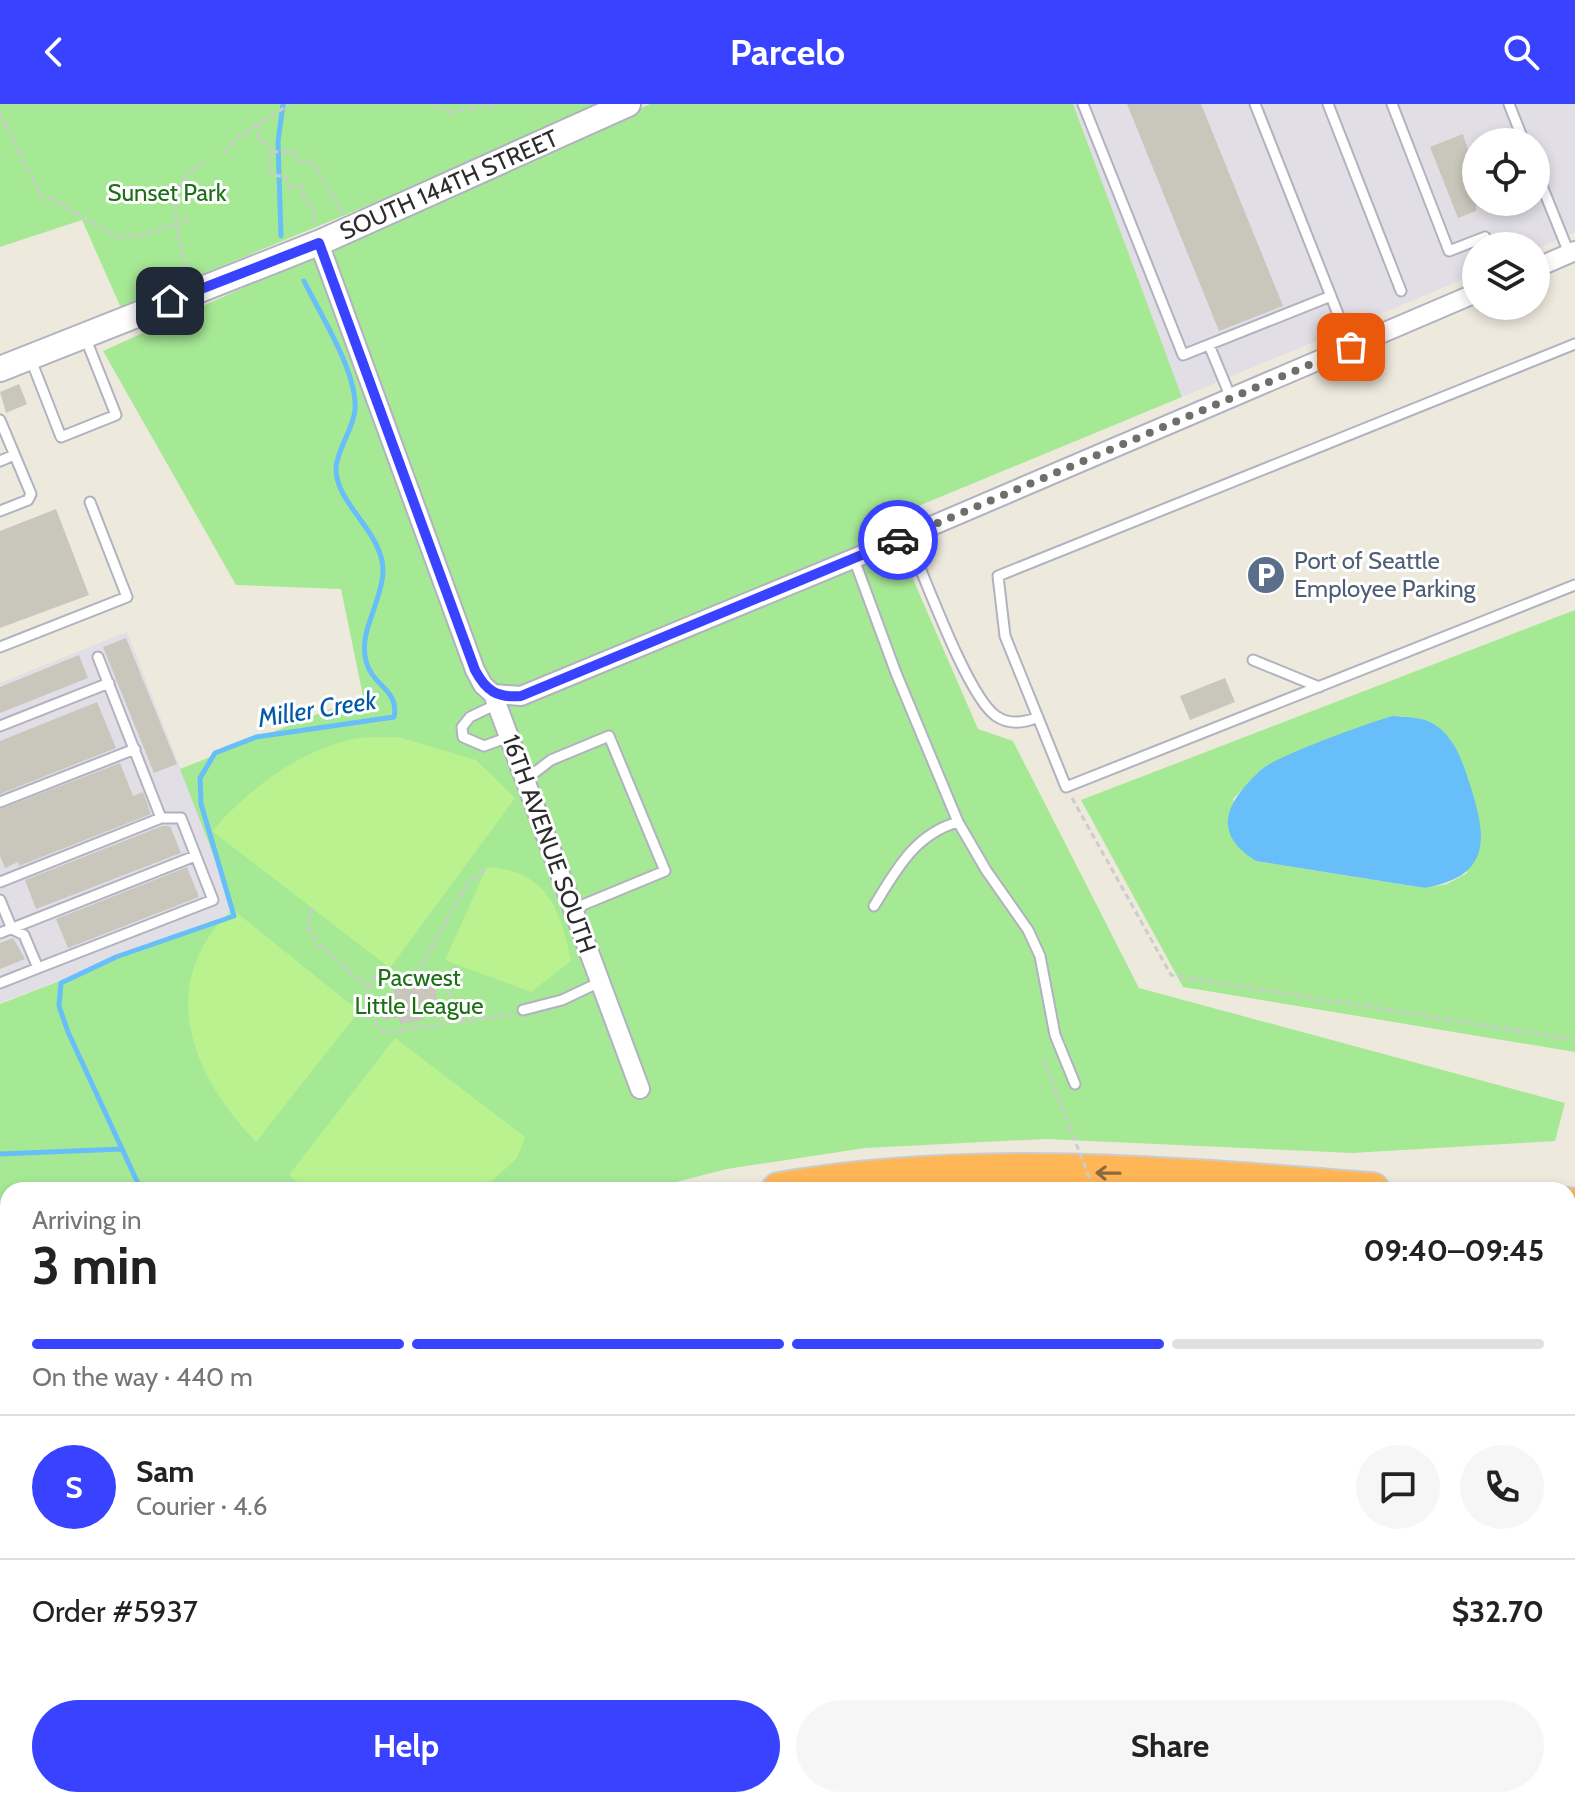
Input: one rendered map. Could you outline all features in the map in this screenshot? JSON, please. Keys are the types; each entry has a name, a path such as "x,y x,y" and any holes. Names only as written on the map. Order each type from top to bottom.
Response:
{"highway":[{"path":"867,1182 989,1171 1117,1173 1252,1182"}],"street":[{"name":"SOUTH 144TH STREET","path":"0,369 320,242 628,104"},
{"name":"16TH AVENUE SOUTH","path":"320,242 475,670 495,699 640,1089"},
{"path":"1550,262 1572,252"},
{"path":"495,699 521,696 854,559 1462,299"}],"lane":[{"path":"1083,104 1183,355 1331,296"},
{"path":"1255,104 1351,347"},
{"path":"1328,104 1401,291"},
{"path":"1392,104 1449,251 1462,246"},
{"path":"1509,104 1518,128"},
{"path":"1550,202 1572,252"},
{"path":"30,357 61,437 116,415 84,335"},
{"path":"1575,344 998,576 1005,636 1066,787 1575,585"},
{"path":"1209,345 1231,398"},
{"path":"0,420 30,496 0,511"},
{"path":"0,461 14,455"},
{"path":"0,647 127,597 90,502"},
{"path":"907,537 969,677 993,714 1006,722 1027,722 1038,717"},
{"path":"854,559 914,718 958,822 986,870 1028,930 1040,956 1055,1035 1075,1084"},
{"path":"98,657 161,818"},
{"path":"1253,660 1319,687"},
{"path":"0,726 109,683"},
{"path":"495,699 470,717 462,727 463,737 484,746 509,737"},
{"path":"525,780 551,760 609,736 665,871 573,909"},
{"path":"0,802 135,749"},
{"path":"0,882 161,818 181,818 213,900 0,983"},
{"path":"874,906 900,863 916,845 940,827 958,822"},
{"path":"0,933 195,856"},
{"path":"0,900 12,929 24,935 38,968"},
{"path":"523,1010 562,1000 600,982"}],"path":[{"path":"223,153 258,123 290,104"},
{"path":"430,104 450,112 498,104"},
{"path":"0,114 43,199 50,198 117,237 139,236 189,219"},
{"path":"258,123 258,139 272,152 273,175 286,177 289,188 301,186 307,203 313,206 314,224 320,242"},
{"path":"272,152 292,151 301,163 306,160 313,164 350,229"},
{"path":"199,290 183,260 174,194 192,169 206,162"},
{"path":"1066,787 1171,975 1575,1040"},
{"path":"1575,830 1575,836"},
{"path":"416,975 467,885 487,867"},
{"path":"312,908 307,926 319,945 367,986"},
{"path":"464,1022 456,1001 441,981 416,975 374,978 367,986 367,1003 373,1023 384,1032 464,1022 523,1010"},
{"path":"1044,1060 1091,1182"}],"shaded area":[{"path":"1073,104 1575,104 1575,232 1550,243 1550,232 1462,232 1462,280 1182,397"},
{"path":"127,632 237,913 0,1003 0,683"}],"green space":[{"name":"Sunset Park","path":"0,104 600,104 432,179 121,308 82,220 0,247"},
{"name":"Pacwest Little League","path":"650,104 1073,104 1182,397 887,519 978,729 1013,741 1139,988 1565,1103 1555,1141 1352,1153 1045,1139 865,1148 727,1169 676,1182 0,1182 0,1004 236,913 180,769 363,696 341,589 236,585 103,351"},
{"path":"1575,610 1575,1052 1183,987 1081,800","holes":["1393,716 1410,717 1467,873 1447,884 1425,888 1256,861 1233,799 1263,768"]},
{"path":"398,737 476,760 515,798 390,968 212,831 258,787 313,753 353,739"},
{"path":"487,867 507,870 537,884 562,925 571,961 531,992 445,960"},
{"path":"232,909 359,1011 256,1142 214,1087 199,1058 190,1028 188,997 194,967 208,938"},
{"path":"395,1038 525,1137 517,1158 491,1182 298,1182 289,1175"}],"water":[{"path":"1393,716 1430,722 1445,733 1460,756 1475,802 1481,836 1474,863 1463,874 1425,888 1256,861 1241,850 1232,839 1228,827 1229,816 1240,792 1262,769 1304,748"}],"building":[{"path":"1127,104 1201,104 1283,306 1219,331"},
{"path":"1462,134 1463,216 1458,218 1430,147"},
{"path":"19,384 27,404 6,413 0,392"},
{"path":"56,509 89,595 0,628 0,531"},
{"path":"126,638 177,764 154,773 103,647"},
{"path":"79,655 88,678 0,713 0,687"},
{"path":"1225,678 1235,702 1190,720 1180,696"},
{"path":"97,702 116,748 0,794 0,741"},
{"path":"120,763 133,796 143,792 151,814 19,866 18,862 5,868 0,856 0,809"},
{"path":"162,826 170,826 181,853 36,909 25,880"},
{"path":"187,867 199,897 68,948 56,919"},
{"path":"13,938 25,959 0,969 0,943"},
{"path":"413,979 415,988 435,984 438,1001 420,1004 423,1020 400,1024 398,1017 383,1020 379,999 395,997 393,983"}],"waterway":[{"name":"Miller Creek","path":"281,236 278,142 283,104"},
{"name":"Miller Creek","path":"137,1182 68,1032 59,1006 61,983 116,957 234,916 201,804 200,778 215,753 256,737 394,717 393,700 369,669 364,650 382,583 381,558 376,544 343,494 336,468 354,417 351,379 304,281"},
{"name":"Miller Creek","path":"0,1154 122,1149"}],"way so far":[{"path":"898,540 1351,347"}],"place":[{"name":"Port of Seattle Employee Parking","path":"1266,575"}],"route":[{"path":"170,301 319,243 475,670 483,685 493,694 521,696 898,540"}]}
